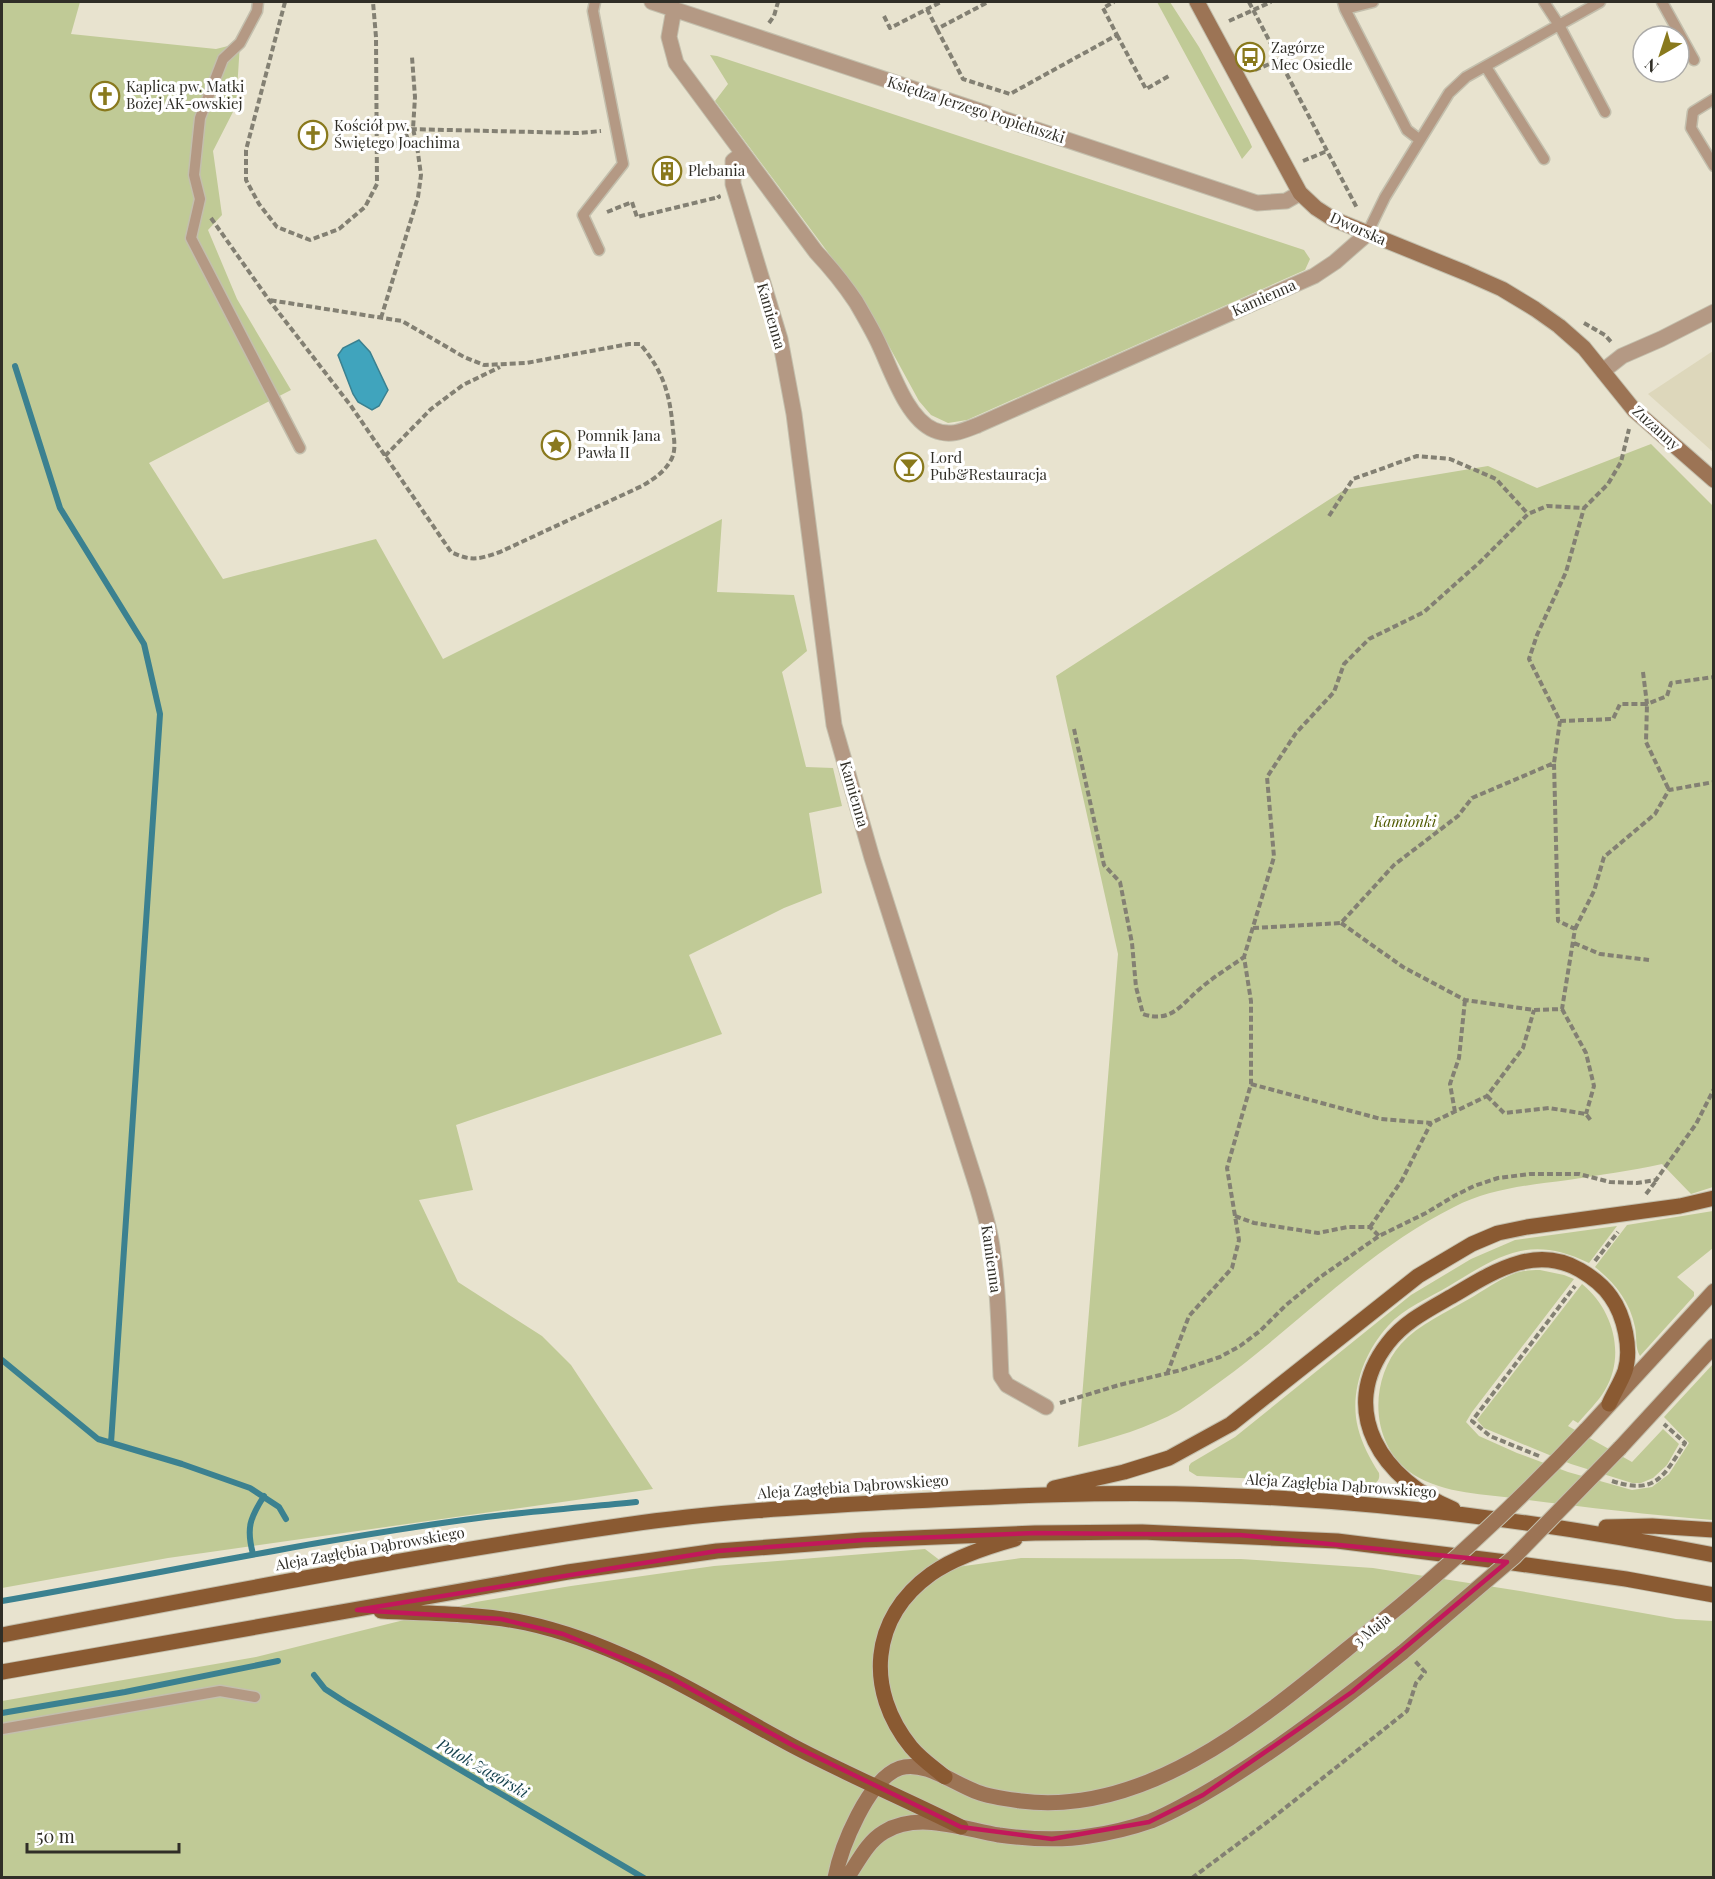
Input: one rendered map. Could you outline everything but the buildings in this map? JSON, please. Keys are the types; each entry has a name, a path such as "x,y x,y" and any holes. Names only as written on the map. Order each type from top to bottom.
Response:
{"main road":[{"name":"Dworska","path":"1197,2 1300,193 1316,208 1333,219 1367,234 1502,289 1559,326 1584,348 1603,371"},
{"name":"Zuzanny","path":"1603,371 1634,410 1713,480"},
{"path":"1028,1494 1146,1466 1169,1458 1231,1424 1418,1276 1472,1244 1498,1233 1527,1227 1680,1206 1713,1198"},
{"path":"1464,1514 1411,1485 1389,1466 1373,1442 1368,1425 1367,1398 1376,1363 1389,1342 1419,1315 1492,1272 1524,1260 1556,1260 1571,1265 1608,1292 1618,1305 1624,1322 1625,1370 1609,1404"},
{"name":"3 Maja","path":"877,1786 884,1777 902,1768 916,1767 977,1792 1023,1802 1077,1802 1121,1793 1185,1765 1239,1731 1373,1629 1421,1590 1489,1529 1586,1430 1713,1291"},
{"path":"847,1878 871,1842 895,1826 922,1822 1001,1835 1052,1839 1088,1837 1149,1822 1203,1795 1263,1757 1409,1657 1514,1557 1620,1448 1713,1346"},
{"name":"Aleja Zagłębia Dąbrowskiego","path":"2,1635 385,1563 628,1524 796,1508 1028,1494 1210,1495 1356,1503 1561,1527 1713,1555"},
{"path":"1561,1527 1652,1526 1713,1530"},
{"path":"2,1672 568,1572 717,1551 863,1540 1035,1533 1142,1532 1337,1541 1517,1563 1713,1595"},
{"path":"945,1777 921,1758 902,1734 886,1702 881,1679 880,1658 885,1633 898,1607 932,1574 959,1558 1035,1533"},
{"path":"357,1610 501,1619 528,1623 601,1647 671,1678 794,1746 961,1827"},
{"path":"835,1878 839,1857 853,1825 877,1786"}],"street":[{"name":"Księdza Jerzego Popiełuszki","path":"652,2 1257,203 1286,201 1300,193"},
{"name":"Kamienna","path":"674,9 669,37 676,63 816,252 840,278 876,337 907,403 919,420 932,430 944,434 958,433 978,425 1314,276 1335,262 1367,234"},
{"name":"Kamienna","path":"742,154 733,161 733,184 780,339 794,414 834,725 872,858 984,1212 993,1252 1001,1376 1008,1385 1046,1407"},
{"path":"1603,371 1622,356 1713,312"}],"lane":[{"path":"258,2 257,10 240,43 223,59 200,118 194,175 200,199 190,238 300,448"},
{"path":"595,2 593,12 623,164 583,215 599,250"},
{"path":"1373,2 1344,5 1407,130 1420,140"},
{"path":"1544,2 1559,25 1605,112"},
{"path":"1367,234 1385,197 1449,93 1466,77 1600,2"},
{"path":"1662,2 1694,60"},
{"path":"1486,67 1544,159"},
{"path":"1713,99 1693,112 1691,128 1713,166"},
{"path":"2,1729 220,1691 255,1697"}],"path":[{"path":"285,2 246,150 246,180 259,204 278,227 310,240 339,229 365,207 376,184 376,37 373,2"},
{"path":"767,26 774,16 778,2"},
{"path":"884,16 890,28 941,2"},
{"path":"937,29 988,2"},
{"path":"1114,2 1102,8 1146,88 1169,76"},
{"path":"1249,2 1357,208"},
{"path":"1229,21 1271,2"},
{"path":"927,9 963,79 1010,94 1117,35"},
{"path":"381,318 418,197 421,176 413,129 412,57"},
{"path":"1255,70 1279,60"},
{"path":"376,146 410,142 404,129 578,133 616,130"},
{"path":"1303,161 1327,150"},
{"path":"588,225 603,217 608,210 632,202 637,217 719,197 717,190 720,190"},
{"path":"200,199 217,228 269,300 351,406 451,552 463,558 477,560 500,552 642,486 660,475 673,456 675,443 671,400 651,357 640,345 629,344 504,365 484,365 464,357 402,321 269,300"},
{"path":"385,456 439,403 463,385 504,365"},
{"path":"1575,929 1558,921 1554,763 1560,721 1529,659 1537,635 1566,572 1584,508 1608,484 1621,462 1634,410"},
{"path":"1329,516 1353,479 1417,456 1450,459 1496,479 1528,514"},
{"path":"1167,1374 1189,1316 1232,1268 1239,1240 1227,1168 1251,1084 1251,1001 1244,957 1274,857 1267,777 1290,742 1334,692 1344,664 1369,639 1424,612 1479,563 1528,514 1547,506 1584,508"},
{"path":"1643,672 1647,704 1646,742 1669,790"},
{"path":"1560,721 1613,719 1620,704 1647,704 1667,696 1671,683 1713,676"},
{"path":"1074,729 1104,865 1120,882 1132,943 1136,987 1143,1014 1155,1018 1179,1009 1201,987 1244,957"},
{"path":"1341,923 1394,865 1458,816 1472,798 1554,763"},
{"path":"1586,1113 1594,1086 1586,1053 1562,1009 1575,929 1594,891 1604,857 1655,814 1669,790 1713,782"},
{"path":"1253,928 1341,923 1403,967 1465,1000 1534,1010 1562,1009"},
{"path":"1574,943 1600,954 1649,960"},
{"path":"1455,1112 1450,1084 1459,1058 1465,1000"},
{"path":"1251,1084 1381,1119 1431,1123 1487,1096 1523,1048 1534,1010"},
{"path":"1541,1457 1490,1436 1472,1421 1687,1138 1707,1105 1713,1089"},
{"path":"1487,1096 1504,1113 1549,1108 1586,1113 1592,1122"},
{"path":"1371,1227 1402,1180 1431,1123"},
{"path":"1046,1407 1119,1385 1167,1374 1220,1356 1240,1346 1311,1285 1379,1236 1426,1214 1474,1186 1498,1178 1530,1174 1580,1174 1610,1182 1637,1183 1656,1180"},
{"path":"1234,1216 1254,1223 1318,1233 1348,1227 1371,1227 1379,1236"},
{"path":"1602,1478 1624,1485 1641,1487 1659,1479 1684,1443 1663,1423"},
{"path":"1192,1878 1270,1820 1407,1710 1416,1683 1425,1672 1409,1657"}],"highlighted area":[{"path":"1035,1533 1240,1535 1507,1562 1352,1692 1203,1795 1149,1822 1052,1839 961,1827 794,1746 671,1678 563,1634 501,1619 357,1610 717,1551 863,1540"}],"shaded area":[{"path":"1713,351 1713,452 1648,394"}],"green space":[{"path":"2,2 80,2 71,34 216,49 240,43 236,106 213,151 222,215 208,230 237,299 291,390 149,463 223,579 376,539 443,659 722,519 717,592 794,595 807,651 782,672 806,767 833,768 842,806 809,813 822,893 784,908 689,955 722,1034 456,1125 473,1190 419,1200 458,1282 542,1336 571,1365 653,1489 168,1558 2,1588"},
{"path":"1157,2 1170,2 1199,47 1252,147 1242,159"},
{"path":"710,55 1304,250 1310,259 1305,270 967,420 948,423 931,415 919,401 859,294 715,101 728,84"},
{"name":"Kamionki","path":"1651,444 1713,506 1713,1187 1691,1194 1662,1164 1524,1186 1467,1201 1422,1225 1362,1266 1250,1359 1180,1410 1143,1427 1078,1447 1118,954 1056,676 1344,490 1488,466 1537,488"},
{"path":"1713,1211 1713,1248 1677,1277 1694,1292 1694,1296 1640,1356 1637,1350 1633,1318 1625,1301 1615,1286 1595,1267 1627,1225"},
{"path":"1617,1226 1589,1263 1568,1254 1549,1250 1532,1249 1500,1257 1417,1304 1388,1326 1372,1348 1357,1387 1358,1428 1379,1473 1379,1479 1375,1483 1197,1476 1189,1471 1191,1463 1235,1437 1411,1295 1471,1259 1515,1240"},
{"path":"1540,1270 1574,1279 1466,1422 1479,1436 1568,1472 1632,1490 1652,1487 1669,1474 1689,1443 1664,1417 1713,1364 1713,1520 1592,1508 1452,1490 1414,1475 1399,1463 1382,1431 1379,1413 1379,1394 1390,1359 1408,1337 1425,1324 1502,1279 1519,1272"},
{"path":"1582,1284 1602,1306 1608,1319 1613,1333 1615,1362 1605,1390 1599,1399 1578,1423 1573,1420 1568,1426 1632,1462 1663,1429 1679,1444 1667,1465 1653,1478 1641,1483 1632,1483 1571,1464 1484,1428 1477,1420"},
{"path":"925,1549 950,1568 1021,1558 1241,1559 1373,1568 1676,1619 1713,1621 1713,1877 2,1878 2,1701 256,1657 476,1602 571,1586 714,1566"}],"water":[{"path":"359,340 370,352 388,390 379,406 372,410 358,402 353,394 338,355 343,348"}],"waterway":[{"path":"15,366 60,508 144,644 160,714 111,1443"},
{"name":"Potok Zagórski","path":"2,1360 98,1439 182,1464 250,1488 279,1507 286,1519"},
{"path":"253,1554 250,1537 251,1524 255,1511 264,1496"},
{"path":"2,1601 425,1525 636,1502"},
{"path":"2,1713 125,1692 278,1661"},
{"name":"Potok Zagórski","path":"314,1675 325,1689 345,1702 644,1878"}],"place":[{"name":"Zagórze Mec Osiedle","path":"1250,57"},
{"name":"Kaplica pw. Matki Bożej AK-owskiej","path":"105,96"},
{"name":"Kościół pw. Świętego Joachima","path":"313,135"},
{"name":"Plebania","path":"667,171"},
{"name":"Pomnik Jana Pawła II","path":"556,445"},
{"name":"Lord Pub&Restauracja","path":"909,467"}]}
